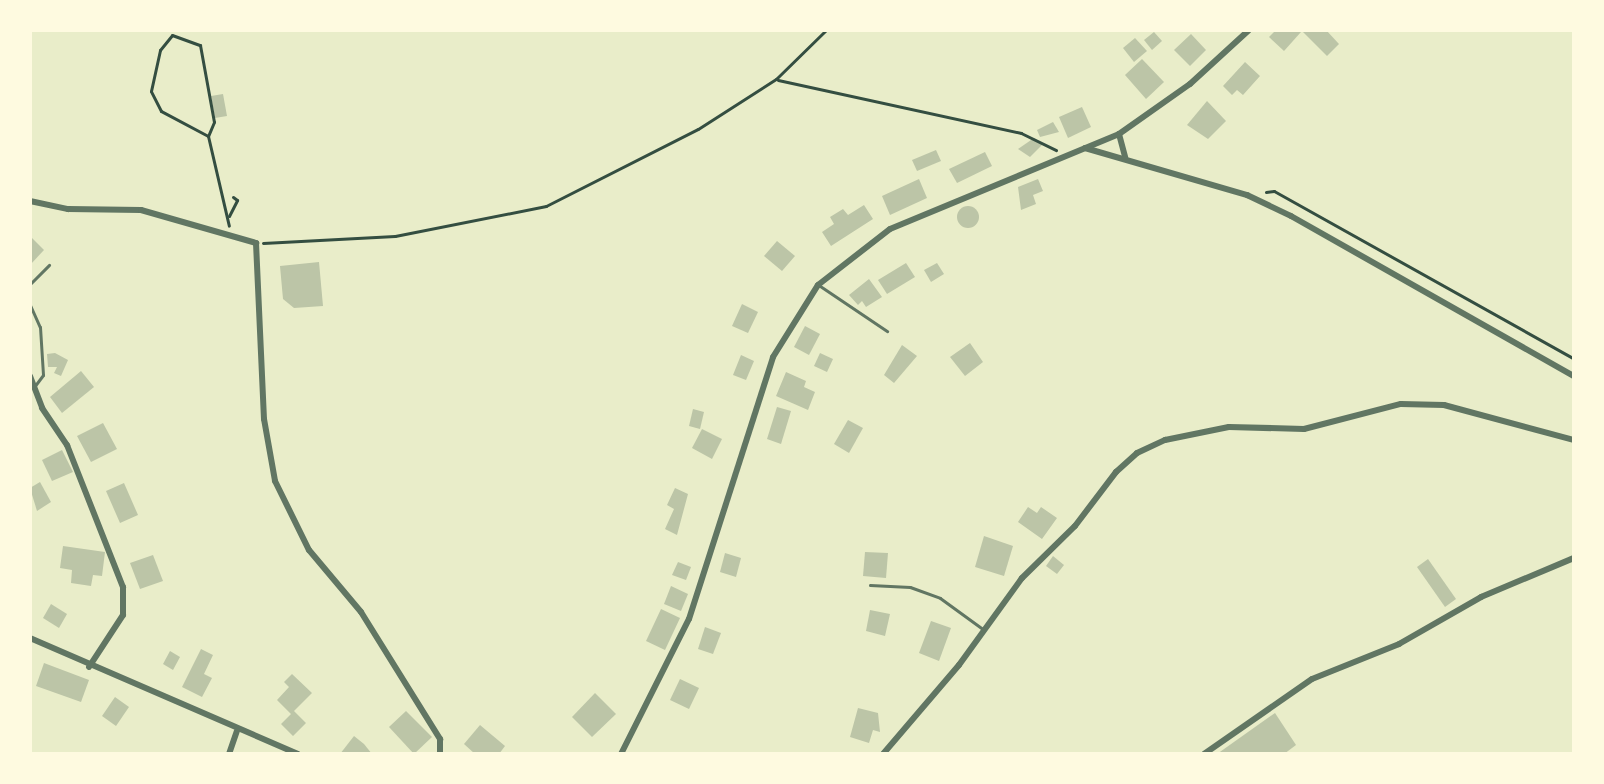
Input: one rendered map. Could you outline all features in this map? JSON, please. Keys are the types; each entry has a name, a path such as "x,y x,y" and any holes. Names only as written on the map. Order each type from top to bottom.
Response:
{"street":[{"path":"621,754 689,619 773,357 818,285 890,229 1119,134 1190,84 1249,30"},
{"path":"1119,134 1125,157"},
{"path":"1085,148 1125,157 1247,195 1340,241 1574,376"},
{"path":"30,201 68,209 141,210 256,243 264,419 275,481 309,550 361,612 440,739 440,754"},
{"path":"30,376 67,445 123,587 123,615 89,667"},
{"path":"883,754 984,630 1022,578 1075,526 1116,472 1137,453 1165,440 1229,427 1304,429 1401,404 1444,405 1574,440"},
{"path":"1204,754 1312,679 1399,644 1481,597 1574,558"},
{"path":"30,638 89,667 298,754"},
{"path":"229,754 237,731"}],"lane":[{"path":"30,284 49,265"},
{"path":"818,285 887,331"},
{"path":"30,305 40,327 43,375 34,387"},
{"path":"870,585 910,587 940,598 984,630"}],"path":[{"path":"256,243 395,236 546,206 698,129 776,79 826,30"},
{"path":"208,136 161,111 151,91 160,50 172,35 200,45 214,122 208,136 229,216 229,234"},
{"path":"776,79 863,102 1021,133 1066,156"},
{"path":"1247,195 1274,191 1574,359"},
{"path":"229,216 237,200 233,197"}],"building":[{"path":"1276,30 1301,32 1284,51 1269,37"},
{"path":"1301,30 1326,30 1339,44 1327,56"},
{"path":"1154,32 1162,41 1152,50 1144,40"},
{"path":"1191,34 1206,50 1190,66 1174,50"},
{"path":"1135,38 1147,51 1134,62 1123,48"},
{"path":"1142,59 1164,82 1146,99 1125,75"},
{"path":"1245,62 1260,76 1243,95 1237,90 1232,95 1223,86"},
{"path":"223,94 227,116 215,118 211,96"},
{"path":"1207,101 1226,121 1208,139 1187,125"},
{"path":"1082,107 1091,127 1068,138 1059,117"},
{"path":"1053,122 1059,132 1040,137 1037,130"},
{"path":"1034,138 1043,144 1030,157 1018,149"},
{"path":"936,150 941,161 917,171 912,160"},
{"path":"985,152 992,166 957,183 949,169"},
{"path":"919,179 927,198 890,215 882,196"},
{"path":"1038,179 1043,191 1033,195 1036,204 1021,210 1018,187"},
{"path":"864,205 873,219 831,246 822,232 834,224 830,217 843,209 848,215"},
{"path":"968,206 976,209 979,217 976,225 968,228 960,225 957,217 960,209"},
{"path":"30,236 44,250 30,265"},
{"path":"777,241 795,256 782,271 764,256"},
{"path":"319,262 323,306 294,308 283,299 280,266"},
{"path":"906,263 915,277 887,294 878,280"},
{"path":"937,263 944,274 931,282 924,270"},
{"path":"869,279 882,297 866,307 862,301 858,305 849,295"},
{"path":"742,304 758,312 748,333 732,326"},
{"path":"805,326 820,334 809,355 794,347"},
{"path":"970,343 983,362 965,376 950,357"},
{"path":"902,345 917,356 894,383 884,375"},
{"path":"55,353 68,360 61,376 54,373 57,367 48,367 47,354"},
{"path":"820,353 833,359 827,372 814,366"},
{"path":"741,355 754,361 746,380 733,375"},
{"path":"81,371 94,387 62,413 50,397"},
{"path":"786,372 806,381 804,387 815,392 808,410 776,396"},
{"path":"777,407 791,411 781,444 767,439"},
{"path":"693,409 704,412 700,429 689,426"},
{"path":"848,420 863,428 849,453 834,444"},
{"path":"103,423 117,449 91,462 77,436"},
{"path":"702,429 722,439 712,459 692,448"},
{"path":"62,450 73,472 52,481 42,460"},
{"path":"40,482 51,502 37,511 30,488"},
{"path":"124,483 138,515 120,523 106,491"},
{"path":"675,488 688,494 677,535 665,529 674,509 667,505"},
{"path":"1028,507 1037,513 1041,507 1057,518 1042,539 1018,522"},
{"path":"984,536 1013,546 1004,576 975,567"},
{"path":"63,546 105,552 102,576 93,575 91,586 71,583 72,570 60,568"},
{"path":"865,552 888,553 886,578 863,576"},
{"path":"725,553 741,558 736,577 720,572"},
{"path":"153,555 163,581 140,589 130,563"},
{"path":"1053,556 1064,565 1057,574 1046,566"},
{"path":"1428,559 1456,599 1445,607 1417,567"},
{"path":"678,562 691,567 686,580 672,575"},
{"path":"671,586 688,594 681,611 664,604"},
{"path":"51,604 67,614 59,628 43,618"},
{"path":"661,609 680,618 665,650 646,641"},
{"path":"870,610 890,614 885,636 866,631"},
{"path":"931,621 951,628 939,661 919,653"},
{"path":"705,627 721,633 713,654 698,649"},
{"path":"201,649 213,655 204,674 212,678 202,697 182,687"},
{"path":"170,651 180,657 173,670 163,664"},
{"path":"44,663 89,680 81,702 36,686"},
{"path":"292,674 312,693 294,711 306,723 293,736 281,724 291,714 277,700 289,687 284,682"},
{"path":"680,679 699,688 689,709 670,700"},
{"path":"595,693 616,714 592,737 572,717"},
{"path":"115,697 129,707 116,726 102,716"},
{"path":"858,708 878,713 880,732 873,730 869,743 850,737"},
{"path":"406,711 432,737 414,754 389,727"},
{"path":"1275,713 1296,745 1284,754 1217,754"},
{"path":"480,725 505,746 499,754 475,754 464,744"},
{"path":"354,736 364,744 372,754 340,754"}]}
